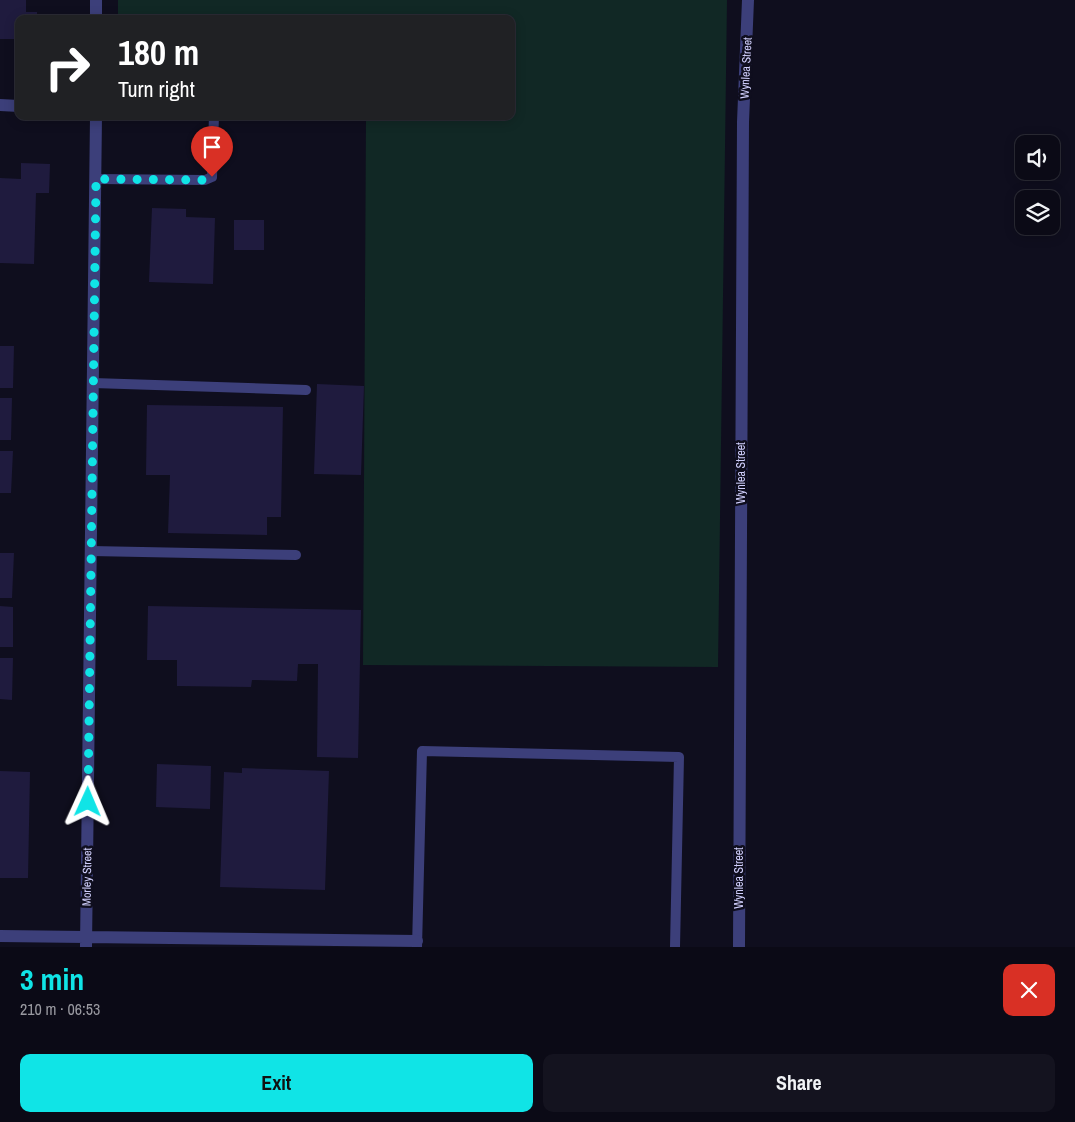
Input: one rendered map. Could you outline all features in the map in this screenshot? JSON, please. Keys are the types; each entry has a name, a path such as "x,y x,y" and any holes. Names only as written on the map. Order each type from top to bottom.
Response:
{"street":[{"path":"96,0 96,15"},
{"name":"Wynlea Street","path":"739,947 743,122 748,0"},
{"path":"0,106 15,106"},
{"name":"Morley Street","path":"86,942 96,120"},
{"path":"0,936 86,942 417,944"}],"lane":[{"path":"96,179 205,180 212,177 214,120"},
{"path":"93,383 306,390"},
{"path":"91,551 296,555"},
{"path":"417,944 422,751 679,756 674,947"}],"green space":[{"path":"118,0 727,0 718,667 363,665 366,120 515,120 515,15 118,15"}],"building":[{"path":"0,0 26,0 26,12 37,12 37,15 15,15 15,39 0,39"},
{"path":"21,163 50,164 49,193 36,193 34,264 0,263 0,178 21,179"},
{"path":"152,208 186,209 186,217 215,218 213,284 149,282"},
{"path":"234,220 264,220 264,250 234,250"},
{"path":"0,346 14,346 13,388 0,388"},
{"path":"317,384 364,386 361,475 314,474"},
{"path":"0,398 12,398 11,440 0,440"},
{"path":"147,405 283,407 281,517 267,517 267,535 168,533 170,475 146,475"},
{"path":"0,451 13,451 11,493 0,493"},
{"path":"0,553 14,553 12,598 0,598"},
{"path":"0,606 13,607 13,647 0,647"},
{"path":"148,606 361,610 358,758 317,757 318,664 298,664 297,681 252,680 251,687 177,686 177,660 147,660"},
{"path":"0,658 13,658 12,700 0,699"},
{"path":"157,764 211,766 210,809 156,807"},
{"path":"242,768 329,771 325,890 220,887 224,772 242,773"},
{"path":"0,771 30,772 28,878 0,878"}],"route":[{"path":"88,802 96,179 205,180 212,177"}]}
